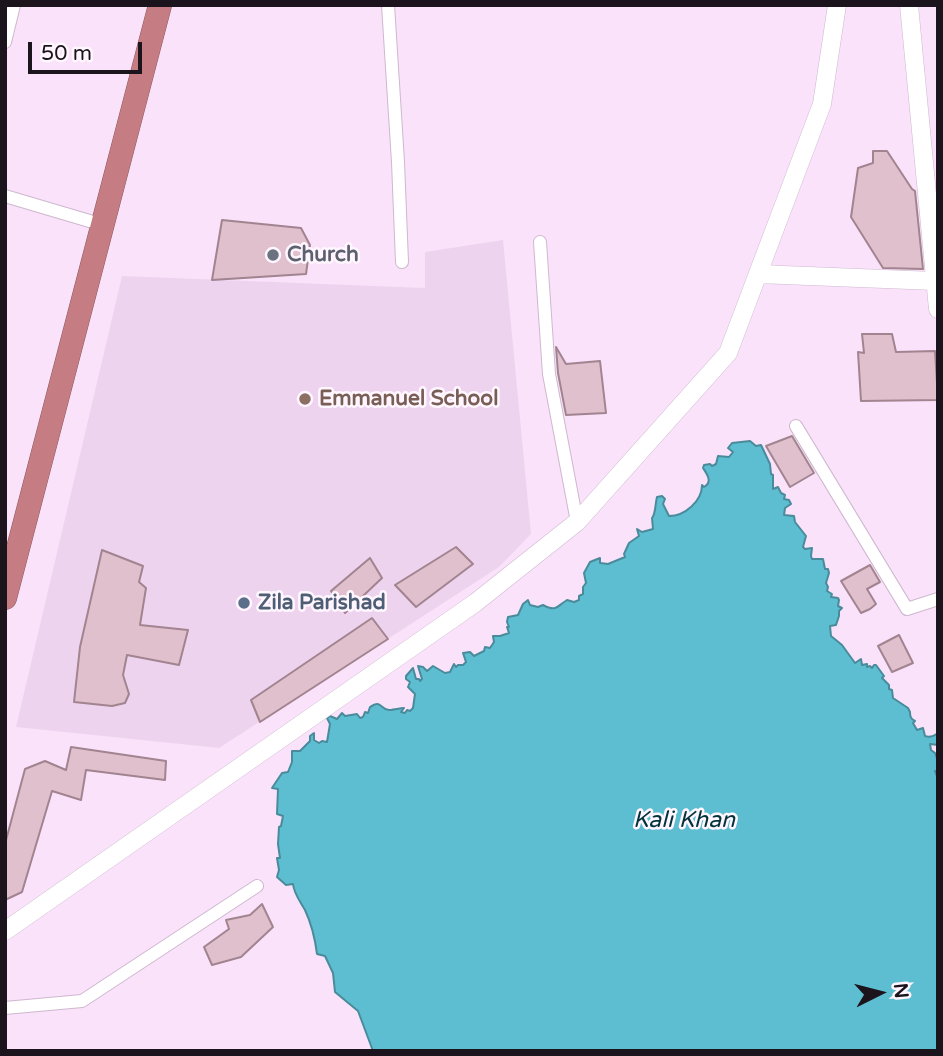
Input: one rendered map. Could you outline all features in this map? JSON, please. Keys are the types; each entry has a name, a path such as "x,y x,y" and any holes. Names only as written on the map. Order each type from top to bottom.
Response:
{"highway":[{"path":"5,598 160,5"}],"main road":[{"path":"5,931 475,603 578,522 728,353 822,104 837,5"},
{"path":"909,5 932,191 938,309"},
{"path":"758,274 935,281"}],"street":[{"path":"5,42 14,5"},
{"path":"388,5 402,262"},
{"path":"5,196 103,225"},
{"path":"540,242 550,374 578,522"},
{"path":"796,426 907,609 938,600"},
{"path":"5,1009 82,1001 257,886"}],"shaded area":[{"path":"503,240 531,534 499,567 219,748 16,727 122,276 425,288 425,252"}],"water":[{"name":"Kali Khan","path":"750,441 756,446 761,445 773,475 773,489 778,487 785,495 784,499 791,504 785,508 784,515 794,516 795,522 806,536 803,547 812,548 812,559 823,559 825,569 828,569 827,591 832,594 831,597 838,598 838,606 842,608 836,625 830,626 831,636 842,645 855,663 861,659 862,665 867,664 867,667 876,665 892,690 893,698 908,708 917,730 923,728 927,737 938,733 938,745 930,744 938,761 938,771 935,771 938,779 938,1051 373,1051 358,1011 335,992 333,973 325,956 317,954 310,921 293,884 286,885 277,877 277,858 280,858 279,827 283,816 277,814 278,789 272,788 282,773 288,772 292,751 300,751 314,733 314,740 319,743 327,742 330,724 327,718 330,716 337,719 342,713 345,716 357,714 360,718 365,712 368,713 370,707 377,704 389,710 404,708 401,712 410,711 415,694 408,687 410,682 406,676 413,668 416,679 420,681 422,679 418,666 427,671 433,666 445,673 450,672 454,664 456,667 463,665 466,662 463,653 470,652 474,656 484,651 485,647 490,648 494,642 493,636 509,633 508,617 518,615 528,600 530,605 553,608 567,600 579,600 586,583 584,573 590,562 600,558 600,563 608,564 625,557 629,543 639,536 637,529 642,532 653,529 652,518 657,497 662,496 665,499 663,504 669,516 686,510 696,502 702,485 704,487 708,483 704,465 716,464 718,456 729,457 733,452 728,448 732,443"}],"building":[{"path":"873,151 887,151 915,191 923,269 883,268 851,217 858,168 873,163"},
{"path":"222,220 301,228 310,245 306,274 212,280"},
{"path":"862,334 892,334 896,352 935,351 938,400 861,401 858,352 864,353"},
{"path":"556,347 566,364 600,361 606,413 566,415"},
{"path":"792,436 814,473 790,487 766,446"},
{"path":"456,547 473,564 416,607 395,585"},
{"path":"102,550 143,566 139,582 146,588 140,625 188,630 179,665 127,655 123,675 129,694 125,703 112,706 74,702 80,647"},
{"path":"370,558 382,578 345,613 331,591"},
{"path":"870,565 880,582 867,589 876,604 861,613 841,581"},
{"path":"372,618 388,639 260,722 251,700"},
{"path":"899,635 913,663 892,672 878,646"},
{"path":"71,747 166,761 165,780 86,770 81,800 52,791 22,892 5,900 5,844 25,769 45,761 66,770"},
{"path":"262,904 273,927 241,957 212,965 204,947 229,929 226,920 250,915"}],"place":[{"name":"Church","path":"273,255"},
{"name":"Emmanuel School","path":"305,399"},
{"name":"Zila Parishad","path":"244,603"}]}
